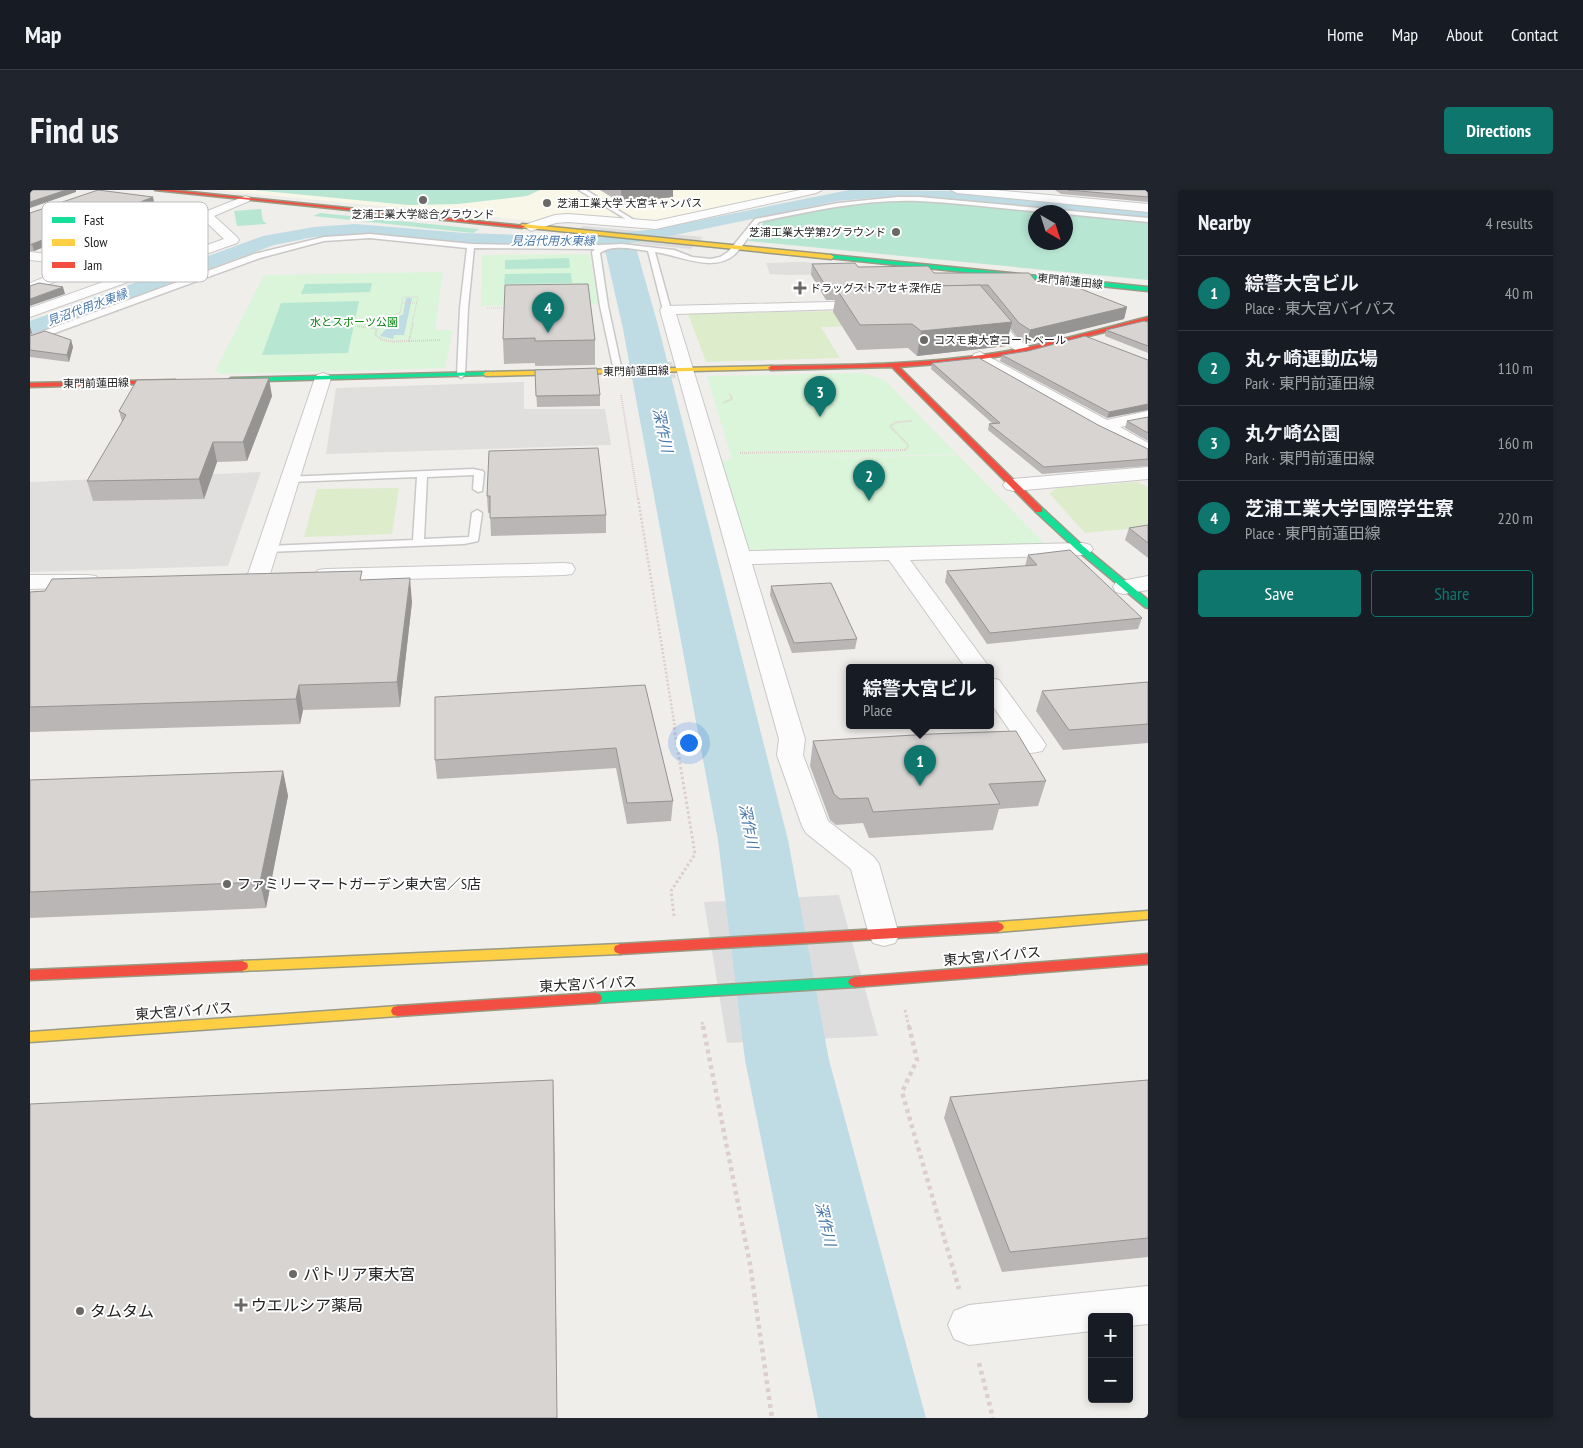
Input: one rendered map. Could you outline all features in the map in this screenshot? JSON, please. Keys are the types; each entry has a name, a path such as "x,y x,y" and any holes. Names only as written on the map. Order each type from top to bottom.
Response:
{"main road":[{"name":"東門前蓮田線","path":"157,190 736,247 866,264 1148,289"},
{"name":"東門前蓮田線","path":"216,380 894,364 980,357 1026,350 1148,319"},
{"path":"894,364 1013,485 1124,586 1148,605"},
{"name":"東門前蓮田線","path":"30,385 186,381"},
{"name":"東大宮バイパス","path":"30,974 712,946 850,938 1148,915"},
{"name":"東大宮バイパス","path":"30,1037 498,1004 720,992 1148,959"}],"street":[{"path":"531,227 544,221 568,218 639,225 664,223 816,190"},
{"path":"957,190 1148,208"},
{"path":"208,215 245,199"},
{"path":"208,218 233,240 208,249"},
{"path":"30,288 45,282"},
{"path":"30,313 116,282"},
{"path":"971,302 980,302 1010,340 1026,350"},
{"path":"884,935 864,864 816,826 790,755 792,739 741,558 693,404 680,370 667,310 887,305"},
{"path":"1086,336 1112,347"},
{"path":"980,357 1148,450"},
{"path":"258,577 323,378"},
{"path":"1103,426 1148,416"},
{"path":"1013,485 1147,474"},
{"path":"741,558 1083,549"},
{"path":"895,554 975,664"},
{"path":"307,576 564,569"},
{"path":"30,582 109,581"},
{"path":"1124,586 1148,583"},
{"path":"965,748 1033,745 994,691"},
{"path":"790,755 819,754"},
{"path":"969,1324 1148,1305"}],"lane":[{"path":"582,190 639,225"},
{"path":"208,274 257,256 303,243 349,236 370,236 472,246 639,248 674,252 691,259 711,261 722,259 731,254 758,220 839,203 882,198 919,199 1148,220"},
{"path":"461,375 464,308 470,249 472,246"},
{"path":"604,247 596,252 604,306 623,371"},
{"path":"651,249 667,310"},
{"path":"30,339 186,282"},
{"path":"289,479 476,472 479,473 478,488"},
{"path":"418,542 422,474"},
{"path":"267,549 464,541 474,538 477,513"}],"path":[{"path":"409,341 418,297 403,297 400,313 394,314 391,321 377,329 374,334 378,338 394,341 409,341 441,340"},
{"path":"402,303 417,302"},
{"path":"464,308 511,308"},
{"path":"357,326 377,329"},
{"path":"623,371 695,854 671,891 677,947"},
{"path":"720,404 727,403 732,399 729,392"},
{"path":"906,415 912,421"},
{"path":"736,451 745,454 906,450 908,448 907,444 890,426 897,422 919,421"},
{"path":"898,979 917,1060 902,1092 969,1324 993,1418"},
{"path":"696,993 750,1264 772,1418"}],"shaded area":[{"name":"芝浦工業大学 大宮キャンパス","path":"216,190 806,190 659,222 556,215 533,221"},
{"path":"804,262 875,269 854,274 785,275 770,274 766,263"},
{"path":"524,382 524,409 605,409 611,445 326,454 336,388"},
{"path":"261,472 228,566 30,572 30,482"}],"green space":[{"name":"芝浦工業大学総合グラウンド","path":"254,190 540,190 527,196 458,204 408,205"},
{"name":"芝浦工業大学第2グラウンド","path":"883,200 925,201 1028,210 1028,250 1073,250 1073,215 1148,222 1148,280 748,241 765,221 846,204"},
{"path":"261,209 263,221 267,224 237,226 234,211"},
{"path":"320,213 479,229 473,233 313,216"},
{"path":"589,254 599,304 481,306 482,255"},
{"path":"569,258 570,268 505,269 505,260"},
{"name":"水とスポーツ公園","path":"443,272 435,330 453,330 445,368 222,374 215,371 264,275"},
{"path":"571,273 572,283 504,284 505,274"},
{"path":"372,283 370,292 301,294 305,284"},
{"path":"359,301 348,353 262,355 281,303"},
{"path":"970,308 987,323 821,327 840,358 706,362 688,314"},
{"path":"862,373 885,380 957,454 748,460 958,455 1043,542 1041,547 756,555 748,551 722,461 732,460 707,376"},
{"path":"1137,482 1148,487 1148,527 1085,533 1049,493 1057,488"},
{"path":"399,488 392,534 304,537 317,489"}],"water":[{"path":"406,298 412,298 404,335 394,335 393,339 380,336 386,329 396,324 394,322 396,316 403,315"}],"pier":[{"path":"583,226 703,237 691,249 570,237"},
{"path":"672,362 676,378 630,379 628,363"},
{"path":"839,895 878,1036 727,1043 704,902"}],"building":[{"path":"30,190 66,190 30,202"},
{"path":"98,190 153,197 140,202 63,202"},
{"path":"1068,190 1148,190 1148,197"},
{"path":"42,209 42,240 30,245 30,213"},
{"path":"855,263 858,267 928,266 934,273 1029,273 1036,281 1058,280 1127,307 1030,330 1019,323 988,285 827,288 812,264"},
{"path":"39,283 63,287 30,299 30,286"},
{"path":"588,284 595,340 535,341 535,338 503,339 505,285"},
{"path":"980,285 1012,322 921,331 912,324 860,325 836,288"},
{"path":"1144,321 1148,322 1148,346 1106,330"},
{"path":"45,331 71,340 67,355 30,350 30,336"},
{"path":"1085,336 1148,360 1148,404 1109,412 1002,355 1028,351"},
{"path":"979,358 1098,425 1148,449 1148,459 1044,467 989,424 1000,423 932,363"},
{"path":"597,368 600,395 536,396 535,370"},
{"path":"269,378 243,442 213,442 199,479 87,481 126,415 119,411 137,380"},
{"path":"1148,417 1148,433 1127,421"},
{"path":"598,448 606,515 490,518 490,496 487,496 489,451"},
{"path":"1148,525 1148,543 1129,528"},
{"path":"1070,550 1142,618 990,633 947,571 1037,565 1028,555"},
{"path":"362,571 360,580 410,578 397,682 299,685 296,699 30,707 30,592 45,591 52,579"},
{"path":"831,583 857,639 794,643 771,586"},
{"path":"1148,682 1148,724 1069,730 1042,691"},
{"path":"645,685 673,801 627,803 616,748 435,760 435,697"},
{"path":"1016,731 1046,781 989,784 1000,804 873,812 868,798 840,799 834,794 813,741 931,734"},
{"path":"283,771 260,882 30,892 30,780"},
{"name":"パトリア東大宮","path":"553,1080 557,1418 30,1418 30,1104"},
{"path":"1148,1080 1148,1238 1010,1252 950,1097"}],"waterway":[{"name":"見沼代用水東縁","path":"208,263 270,240 314,232 355,229 464,239 586,243 656,234 838,196 884,192 956,196 1148,215"},
{"name":"深作川","path":"610,240 621,251 641,329 753,840 787,1060 872,1418"},
{"name":"見沼代用水東縁","path":"30,328 155,282"}],"traffic: fast":[{"path":"831,257 1148,289"},
{"path":"231,380 486,374"},
{"path":"1039,510 1081,549 1148,605"},
{"path":"595,998 855,982"}],"traffic: slow":[{"path":"522,226 831,257"},
{"path":"486,374 771,368"},
{"path":"998,927 1148,915"},
{"path":"242,966 620,949"},
{"path":"30,1037 398,1011"}],"traffic: jam":[{"path":"157,190 522,226"},
{"path":"771,368 899,365 995,356 1041,347 1148,319"},
{"path":"894,365 1039,510"},
{"path":"30,385 173,381"},
{"path":"620,949 998,927"},
{"path":"855,982 1148,959"},
{"path":"30,975 242,966"},
{"path":"398,1011 595,998"}],"place":[{"name":"芝浦工業大学総合グラウンド","path":"423,200"},
{"name":"芝浦工業大学 大宮キャンパス","path":"547,203"},
{"name":"芝浦工業大学第2グラウンド","path":"896,232"},
{"name":"ドラッグストアセキ深作店","path":"800,288"},
{"name":"芝浦工業大学国際学生寮","path":"548,333"},
{"name":"コスモ東大宮コートベール","path":"924,340"},
{"name":"丸ケ崎公園","path":"820,417"},
{"name":"丸ヶ崎運動広場","path":"869,501"},
{"name":"綜警大宮ビル","path":"920,786"},
{"name":"ファミリーマートガーデン東大宮／S店","path":"227,884"},
{"name":"パトリア東大宮","path":"293,1274"},
{"name":"ウエルシア薬局","path":"241,1305"},
{"name":"タムタム","path":"80,1311"}]}
